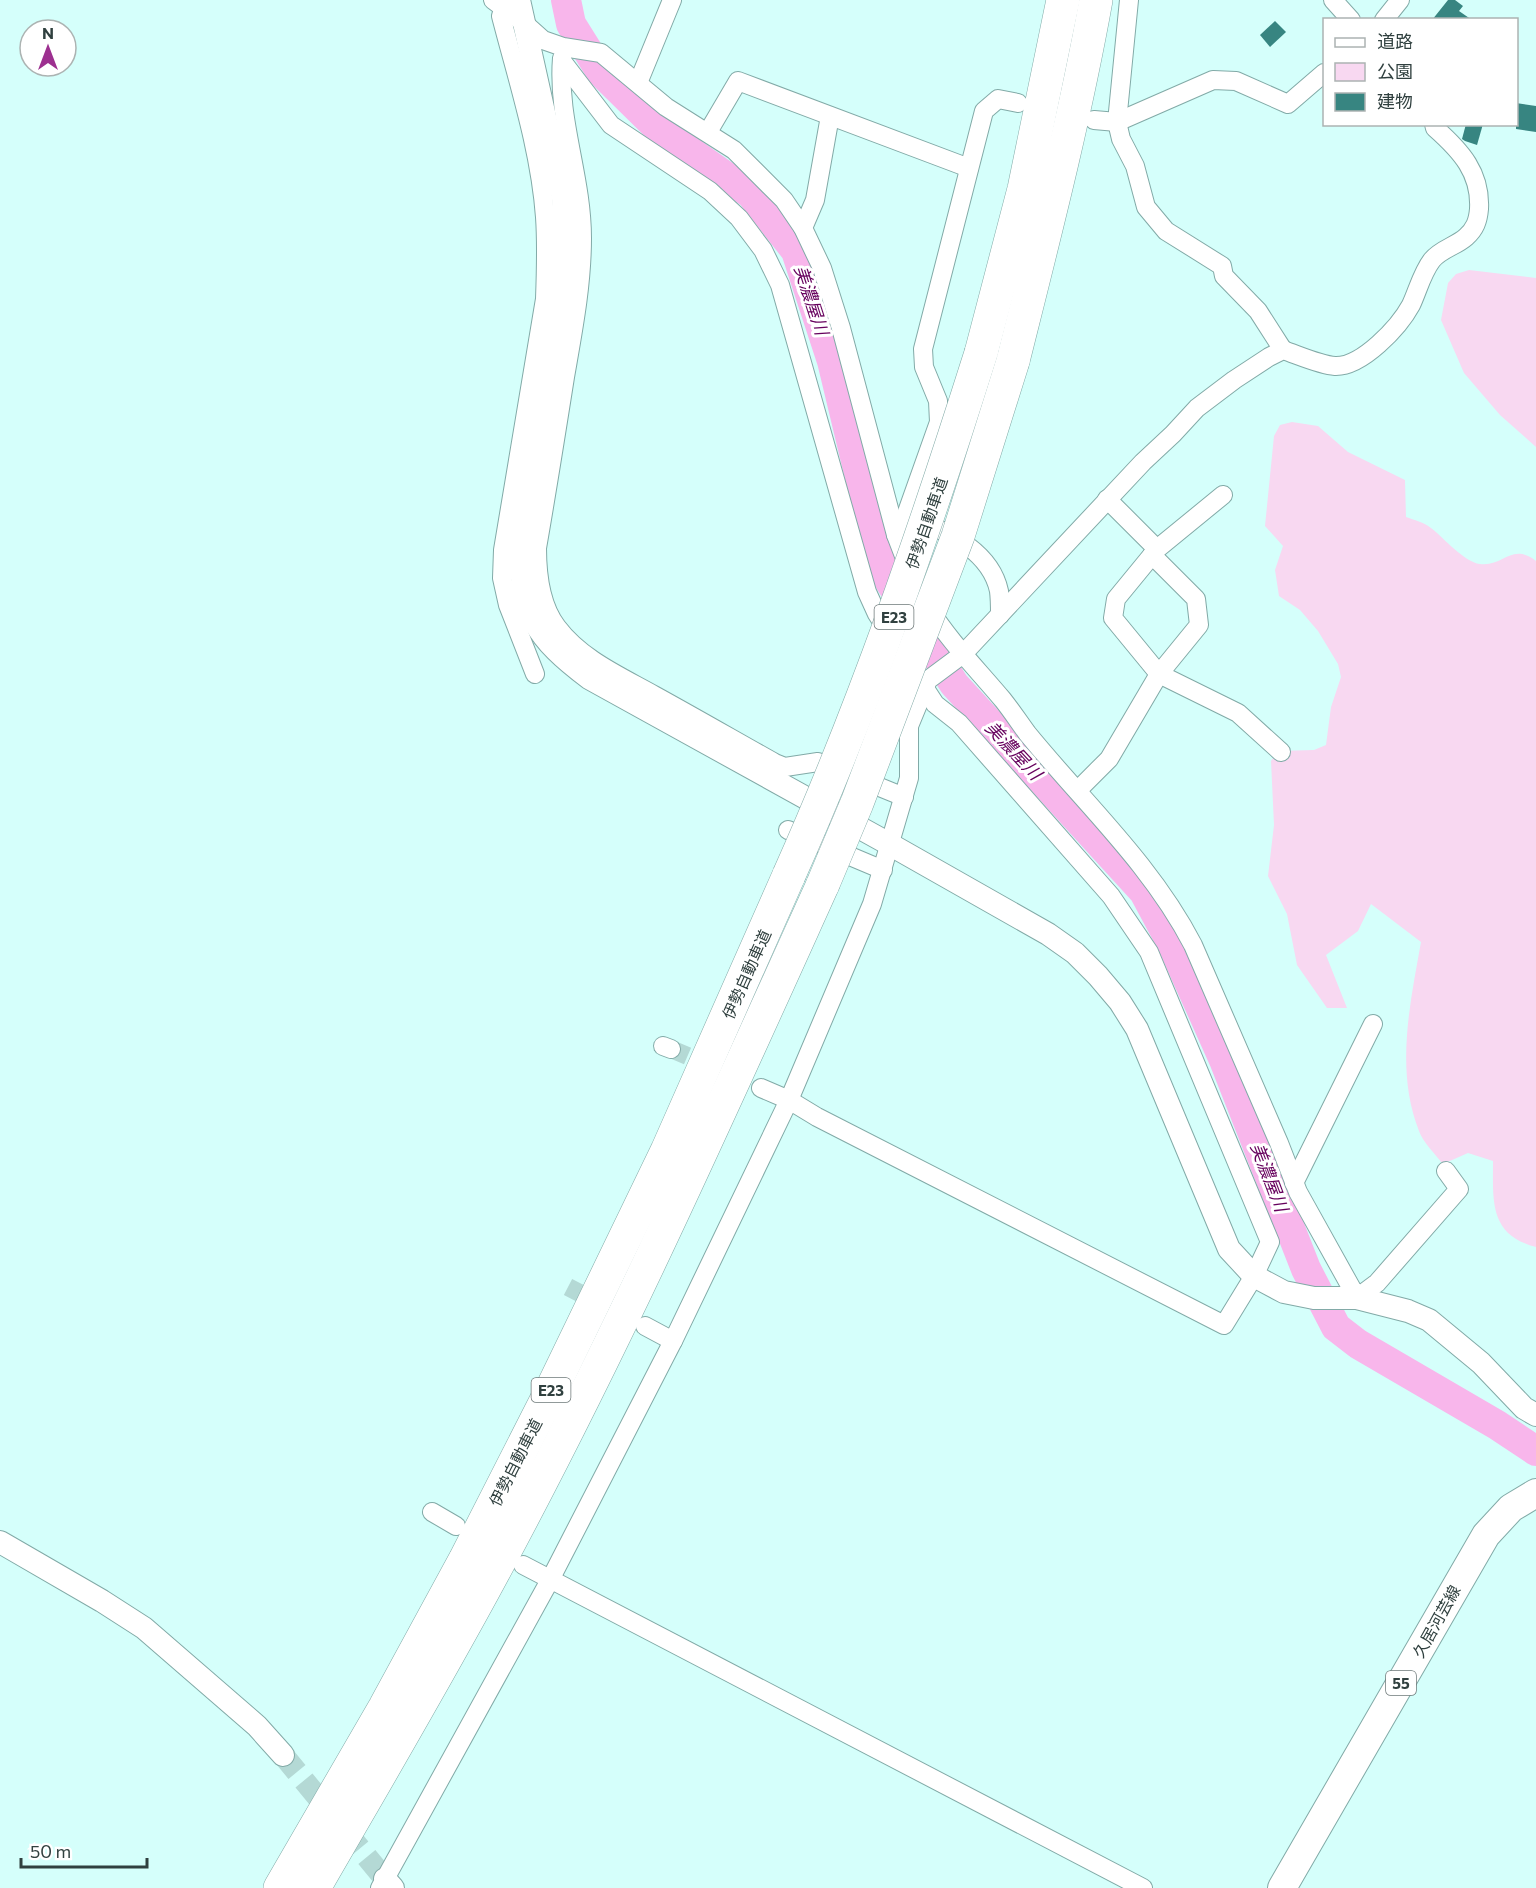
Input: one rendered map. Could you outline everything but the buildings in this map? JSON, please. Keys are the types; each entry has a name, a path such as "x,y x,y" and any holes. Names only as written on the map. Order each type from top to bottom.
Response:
{"highway":[{"name":"伊勢自動車道","path":"280,1888 385,1707 465,1560 547,1399 667,1151 827,791 886,638 936,496 981,352 1024,189 1063,0"},
{"name":"伊勢自動車道","path":"314,1888 494,1573 576,1412 689,1180 823,884 857,803 953,547 1013,362 1054,198 1085,62 1096,0"},
{"path":"261,1888 307,1811 385,1707"}],"main road":[{"name":"久居河芸線","path":"1282,1888 1486,1535 1511,1508 1536,1493"}],"street":[{"path":"638,83 672,0"},
{"path":"1129,0 1117,122 1121,139 1135,166 1146,207 1166,231 1222,266 1224,276 1258,311 1283,350 1334,366 1350,364 1361,358 1402,320 1433,259 1465,238 1475,228 1479,204 1477,182 1466,160 1435,126"},
{"path":"1333,0 1349,18"},
{"path":"1386,18 1400,0"},
{"path":"505,2 524,23 562,54 611,125 710,191 739,218 763,250 780,285 867,592 877,614 926,684 935,704 959,723 1111,896 1149,952 1270,1242 1254,1276 1224,1325 762,1088"},
{"path":"505,2 501,16 531,134 545,215 547,265 545,299 503,550 502,578 508,605 535,674"},
{"path":"524,23 561,187 564,228 562,285 521,546 522,587 530,614 543,638 562,658 589,678 891,844 1048,934 1075,953 1120,1002 1137,1029 1230,1249 1254,1276 1284,1292 1314,1298 1351,1298 1407,1311 1428,1320 1481,1363 1524,1408 1536,1415"},
{"path":"562,54 601,53 666,107 734,150 761,174 784,200 803,228 822,267 841,328 896,535 919,592 958,656 1129,849 1177,914 1193,945 1294,1183 1351,1298"},
{"path":"562,54 560,82 566,132 579,189 582,235 581,283 537,548 537,575 555,626 576,648 604,667 775,763 785,767 818,762 904,797"},
{"path":"1094,120 1117,122 1213,80 1236,81 1288,104 1323,74"},
{"path":"708,132 738,81 969,168"},
{"path":"896,535 906,515 939,422 938,401 924,367 923,349 984,111 998,99 1018,103"},
{"path":"803,228 815,200 830,116"},
{"path":"386,1885 550,1580 673,1341 789,1100 872,904 904,797 910,768 909,726 926,684 1000,615 1107,499 1197,408 1234,380 1283,350"},
{"path":"1223,495 1155,552 1116,599 1113,618 1159,674 1238,713 1281,752"},
{"path":"1078,790 1109,759 1159,674 1199,625 1196,599 1107,499"},
{"path":"906,515 951,535 979,556 993,576 999,591 1000,615"},
{"path":"788,830 883,870"},
{"path":"1294,1183 1373,1024"},
{"path":"1351,1298 1377,1283 1459,1189 1446,1171"},
{"path":"645,1326 673,1341"},
{"path":"432,1512 456,1526"},
{"path":"0,1542 144,1628 257,1726 283,1755"},
{"path":"524,1565 1143,1888"}],"green space":[{"path":"1469,270 1536,278 1536,447 1500,415 1464,373 1441,320 1448,283 1456,274"},
{"path":"1292,422 1318,426 1348,452 1405,480 1406,517 1428,526 1467,559 1480,564 1488,564 1520,554 1536,561 1536,1247 1521,1242 1509,1234 1502,1225 1494,1203 1493,1161 1468,1153 1443,1164 1426,1144 1419,1131 1412,1108 1406,1061 1409,1013 1421,942 1371,904 1358,931 1326,955 1347,1008 1327,1008 1297,965 1287,914 1268,876 1274,825 1271,761 1278,751 1314,750 1326,745 1331,707 1341,677 1338,664 1318,631 1300,610 1279,596 1275,570 1283,546 1265,526 1274,436 1280,425"}],"waterway":[{"name":"美濃屋川","path":"566,0 571,24 601,72 661,131 751,194 796,251 832,361 882,569 954,684 1144,892 1173,946 1224,1060 1306,1269 1336,1327 1358,1344 1497,1425 1536,1451"}],"tunnel":[{"path":"671,1049 713,1067"},
{"path":"568,1287 601,1304"},
{"path":"283,1755 385,1879"}]}
